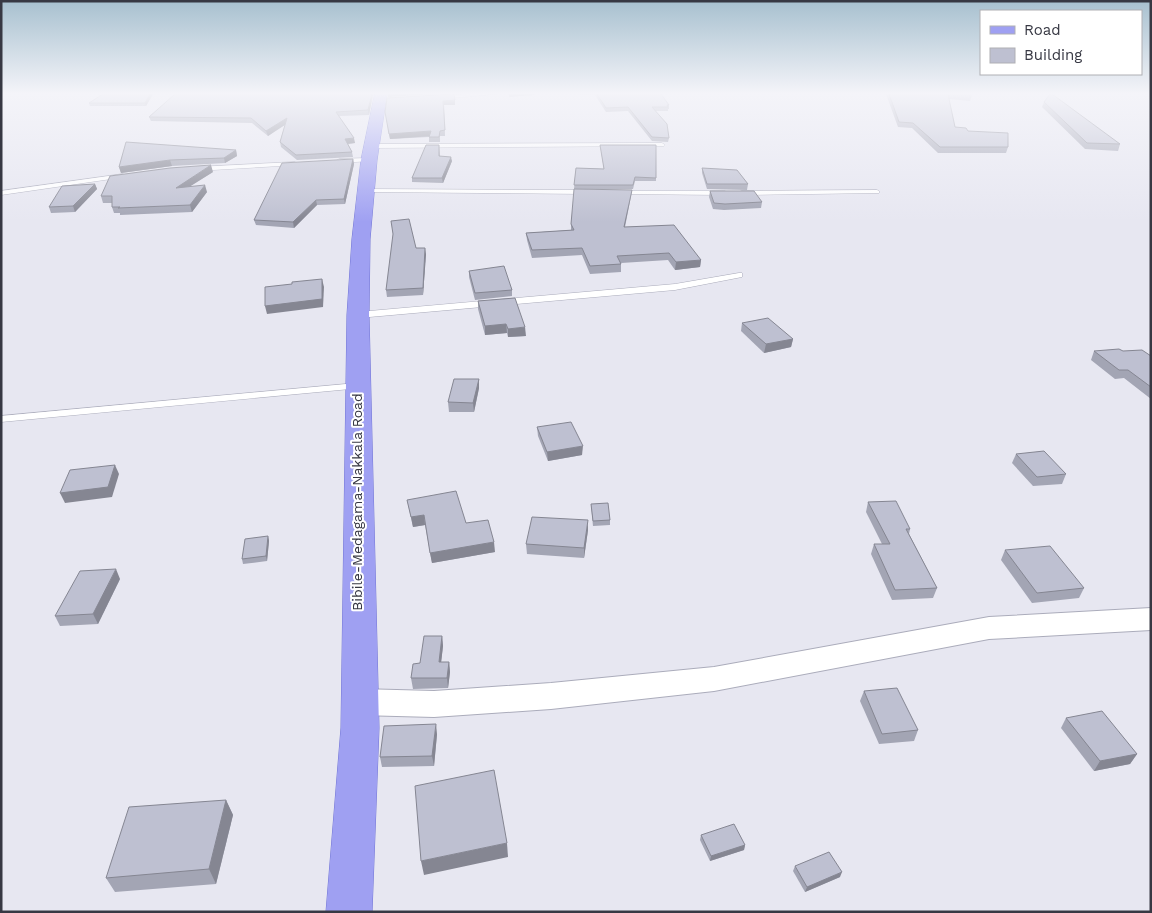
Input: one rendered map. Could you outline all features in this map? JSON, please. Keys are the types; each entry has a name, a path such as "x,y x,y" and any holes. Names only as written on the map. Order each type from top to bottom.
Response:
{"main road":[{"name":"Bibile-Medagama-Nakkala Road","path":"349,912 360,728 356,386 358,316 366,190 374,137"}],"street":[{"path":"359,702 434,704 551,696 714,679 989,628 1151,619"}],"lane":[{"path":"329,162 370,153 662,145"},
{"path":"191,169 300,163"},
{"path":"1,193 132,174"},
{"path":"366,190 592,192"},
{"path":"612,192 813,194 877,192"},
{"path":"358,316 675,287 739,276"},
{"path":"1,419 356,386"}],"building":[{"path":"282,137 354,138 345,139 352,152 296,155 280,142"},
{"path":"928,137 1008,137 1008,147 940,147"},
{"path":"1080,137 1110,137 1120,144 1087,143"},
{"path":"126,142 236,150 224,158 170,160 119,167"},
{"path":"426,145 439,145 439,156 451,157 442,178 412,178"},
{"path":"600,145 656,145 656,178 635,177 633,185 574,185 576,168 604,169"},
{"path":"353,159 344,199 316,200 293,222 254,220 282,163"},
{"path":"211,165 176,188 205,185 190,205 118,208 120,207 112,207 112,196 101,196 110,176"},
{"path":"702,168 737,170 748,184 707,184"},
{"path":"95,184 73,206 49,207 62,186"},
{"path":"574,189 632,190 624,227 674,225 701,260 676,262 669,253 617,256 621,264 590,266 582,248 532,250 526,233 574,230 571,224"},
{"path":"710,191 754,191 762,202 714,203"},
{"path":"409,219 416,248 425,248 423,288 386,290 393,234 391,221"},
{"path":"504,266 512,290 475,293 469,271"},
{"path":"322,279 322,299 265,306 265,287"},
{"path":"515,298 525,327 508,329 506,324 485,326 478,301"},
{"path":"768,318 793,339 766,344 742,323"},
{"path":"1119,349 1123,351 1142,350 1151,356 1151,387 1128,370 1119,370 1094,351"},
{"path":"454,379 479,379 473,403 448,402"},
{"path":"571,422 583,446 547,452 537,427"},
{"path":"1044,451 1066,474 1037,477 1016,454"},
{"path":"115,465 108,487 60,493 70,470"},
{"path":"456,491 466,523 488,520 494,542 430,553 424,515 411,517 407,500"},
{"path":"896,501 910,529 906,529 937,588 895,590 874,544 890,544 868,502"},
{"path":"608,503 610,520 593,521 591,504"},
{"path":"532,517 588,520 584,548 526,544"},
{"path":"268,536 266,556 242,559 245,539"},
{"path":"1050,546 1084,588 1037,593 1005,550"},
{"path":"116,569 93,614 55,616 80,571"},
{"path":"424,636 442,636 439,662 449,662 447,678 411,678 413,664 420,663"},
{"path":"897,688 918,730 882,734 864,691"},
{"path":"1102,711 1137,754 1100,761 1066,718"},
{"path":"436,724 432,756 380,757 384,726"},
{"path":"494,770 507,843 421,861 415,786"},
{"path":"226,800 209,869 106,878 129,807"},
{"path":"734,824 745,845 711,856 701,835"},
{"path":"829,852 842,872 807,887 795,866"}]}
